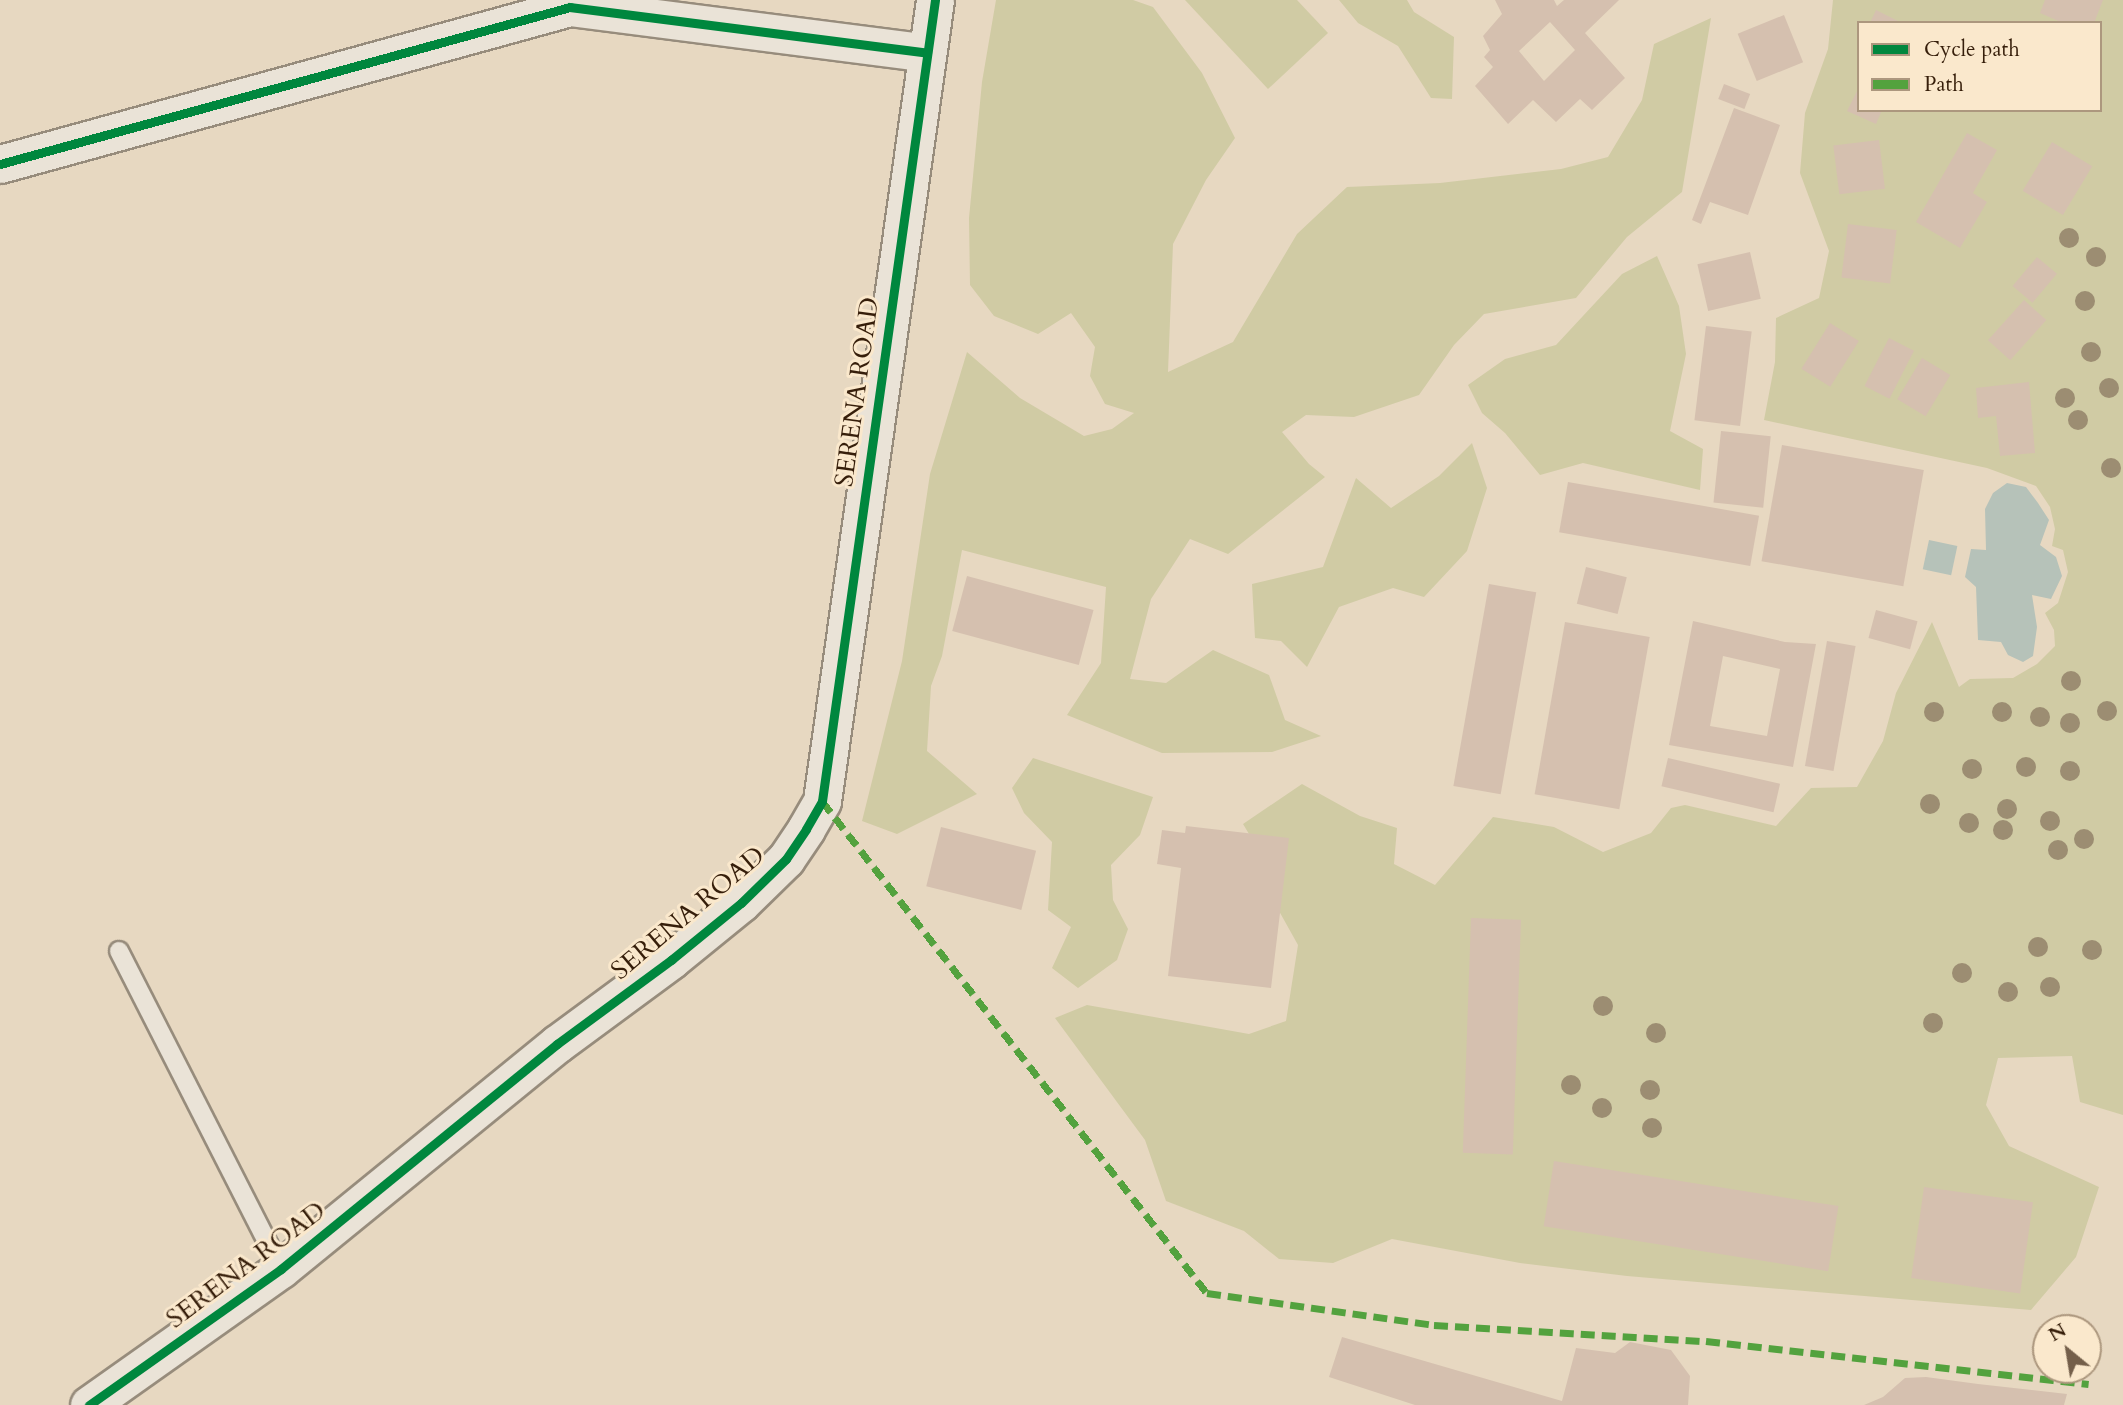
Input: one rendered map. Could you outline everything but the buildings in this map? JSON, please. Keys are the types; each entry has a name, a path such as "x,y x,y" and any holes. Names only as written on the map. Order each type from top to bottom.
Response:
{"street":[{"name":"SERENA ROAD","path":"89,1405 281,1269 557,1044 741,903 786,859 822,801 935,0"},
{"path":"0,164 570,3 927,53"}],"lane":[{"path":"119,951 281,1269"}],"shaded area":[{"path":"996,0 1133,0 1153,7 1202,73 1235,138 1206,180 1173,244 1168,372 1233,342 1297,234 1347,187 1440,183 1561,169 1608,157 1642,100 1654,44 1711,18 1682,192 1627,237 1576,298 1484,314 1454,345 1419,395 1354,417 1306,415 1282,432 1309,464 1325,477 1228,554 1190,539 1151,599 1130,679 1166,683 1213,650 1269,675 1285,720 1321,736 1272,752 1162,753 1067,715 1101,663 1106,587 962,550 942,656 931,686 927,751 977,794 897,834 862,821 902,661 930,474 967,352 1020,398 1084,436 1112,429 1134,413 1105,404 1090,376 1095,347 1071,313 1038,334 994,316 970,285 969,218 982,82"},
{"path":"1185,0 1297,0 1328,33 1268,89"},
{"path":"1339,0 1407,0 1414,12 1454,37 1452,99 1431,98 1398,46 1358,23"},
{"path":"1833,0 2123,0 2123,1115 2080,1102 2072,1056 1998,1058 1986,1105 2009,1146 2099,1187 2076,1257 2031,1310 1627,1276 1520,1263 1392,1239 1333,1263 1279,1259 1244,1231 1166,1201 1145,1140 1055,1018 1087,1005 1249,1034 1286,1021 1298,945 1274,902 1261,854 1243,824 1302,784 1360,816 1397,828 1394,864 1435,885 1493,817 1554,827 1603,852 1651,833 1671,808 1685,805 1776,826 1811,788 1857,787 1883,741 1896,693 1932,622 1959,687 1970,679 2013,678 2037,664 2055,646 2054,630 2045,613 2058,603 2068,572 2063,550 2052,546 2055,529 2050,507 2036,486 1987,468 1764,420 1775,362 1776,318 1819,298 1829,251 1800,173 1805,113 1828,49"},
{"path":"1657,256 1679,306 1686,354 1670,431 1703,449 1700,490 1583,463 1540,475 1505,433 1482,413 1468,385 1505,359 1556,345 1622,274"},
{"path":"1472,443 1487,488 1467,551 1424,597 1393,588 1339,607 1307,667 1281,641 1255,638 1252,584 1323,567 1356,478 1391,508 1439,476"},
{"path":"2007,483 2026,487 2049,520 2040,545 2056,557 2062,576 2051,599 2032,595 2037,627 2033,656 2023,662 2008,655 2001,642 1978,640 1976,587 1965,577 1971,549 1986,550 1985,509 1993,493"},
{"path":"1929,540 1957,546 1951,575 1923,569"},
{"path":"1033,758 1153,797 1140,835 1111,865 1113,900 1128,929 1117,960 1078,988 1052,968 1071,927 1048,910 1052,842 1024,813 1012,788"}],"marked path":[{"path":"822,801 1207,1293 1434,1325 1706,1341 2032,1378"}],"cycle path":[{"path":"89,1405 281,1269 557,1044 671,960 741,903 786,859 806,829 822,801 935,0"},
{"path":"0,164 570,7 927,53"}]}
